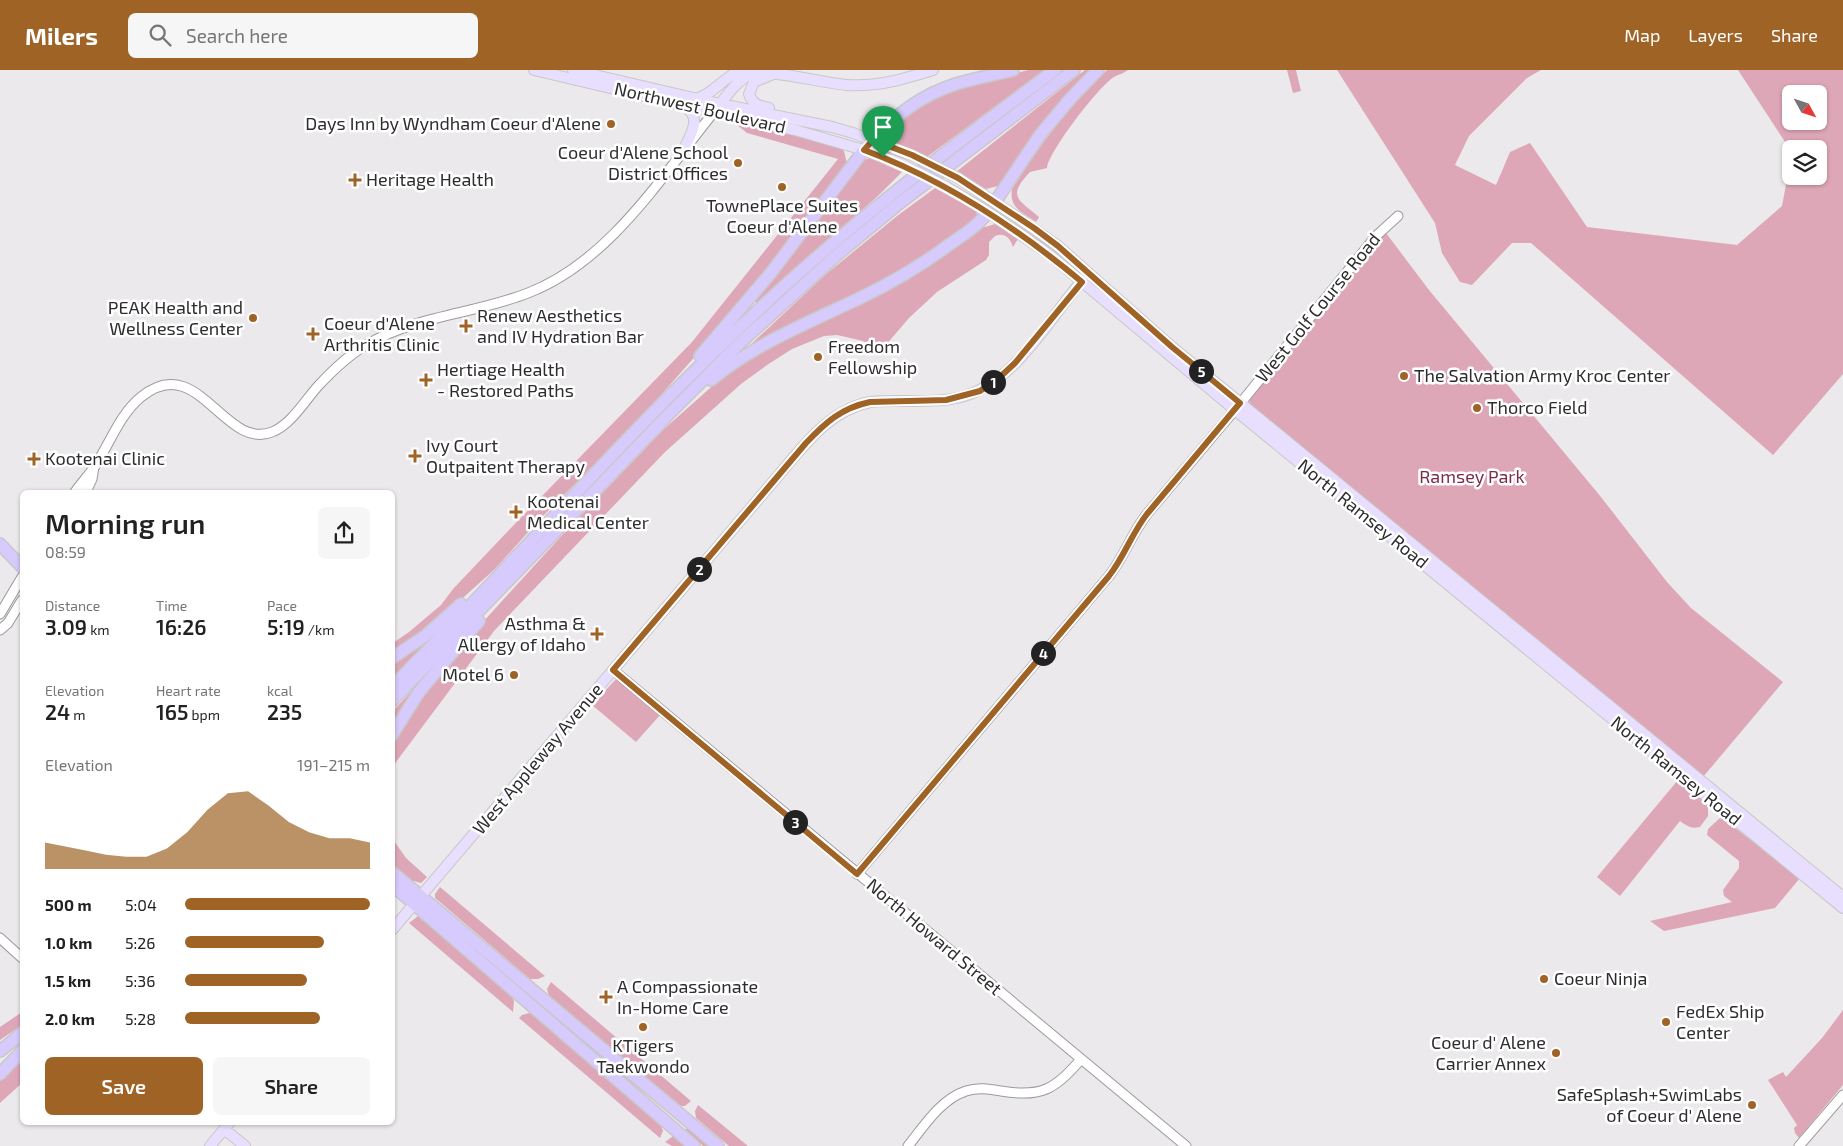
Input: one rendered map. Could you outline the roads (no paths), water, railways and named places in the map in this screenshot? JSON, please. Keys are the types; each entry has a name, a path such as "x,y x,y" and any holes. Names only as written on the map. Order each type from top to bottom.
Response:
{"highway":[{"path":"873,140 907,109 940,90 956,84 1013,70"},
{"path":"395,683 657,408 755,313 826,249 945,152 1055,70"},
{"path":"395,698 741,342 838,254 931,178 1074,70"},
{"path":"995,202 1040,135 1070,99 1098,70"},
{"path":"657,408 770,274 864,150"},
{"path":"669,414 719,374 751,352 886,285 917,267 966,232 984,218 988,212"},
{"path":"395,656 439,625 534,537"},
{"path":"0,544 18,559"},
{"path":"395,731 429,680 496,602 530,558"},
{"path":"395,875 418,900 527,1002 694,1146"},
{"path":"395,887 418,900 554,1008 718,1146"},
{"path":"512,988 524,994 535,993"},
{"path":"527,1002 536,1000 554,1008"},
{"path":"0,1046 20,1036"},
{"path":"0,1051 20,1036"},
{"path":"0,1068 20,1052"},
{"path":"0,1074 20,1052"},
{"path":"655,1112 675,1119 683,1116"},
{"path":"673,1128 689,1125 699,1129"}],"main road":[{"name":"Northwest Boulevard","path":"534,70 683,105 717,108 832,127 873,140"},
{"name":"Northwest Boulevard","path":"573,70 696,98 717,108 864,150"},
{"path":"696,98 710,92 734,73 742,70"},
{"path":"717,108 741,80 752,73 779,72 831,83 868,85 893,82 933,70"},
{"path":"779,72 754,82 749,94 752,101 760,106 790,113 832,127"},
{"path":"683,105 692,113 695,120 684,149"},
{"path":"864,150 873,140"},
{"name":"North Ramsey Road","path":"873,140 912,155 958,178 995,202 1058,246 1085,278"},
{"name":"North Ramsey Road","path":"864,150 902,164 945,186 988,212 1050,256 1085,278 1843,908"},
{"path":"988,212 995,202"},
{"name":"West Appleway Avenue","path":"395,927 806,443 831,418 858,405 870,402 946,400 980,391 1000,377 1015,363 1085,278"},
{"name":"North Ramsey Road","path":"1238,407 1843,897"},
{"path":"210,1146 224,1125 245,1146"}],"street":[{"path":"76,490 94,468 132,407 141,397 154,389 172,385 191,389 238,427 255,434 267,433 279,429 289,420 333,370 355,352 379,338 408,325 520,296 549,284 574,269 602,247 643,200 717,108"},
{"name":"West Golf Course Road","path":"857,874 1109,576 1120,560 1136,529 1147,514 1238,407 1376,236 1398,216"},
{"path":"87,490 94,468"},
{"path":"0,614 20,580"},
{"path":"0,630 8,623 20,603"},
{"name":"North Howard Street","path":"613,670 1186,1146"},
{"path":"0,938 20,956"},
{"path":"908,1146 943,1106 957,1095 967,1090 985,1088 1012,1093 1040,1091 1064,1079 1081,1059"},
{"path":"1799,1146 1843,1095"}],"place":[{"name":"Days Inn by Wyndham Coeur d'Alene","path":"611,124"},
{"name":"Coeur d'Alene School District Offices","path":"738,163"},
{"name":"Heritage Health","path":"355,180"},
{"name":"TownePlace Suites Coeur d'Alene","path":"782,187"},
{"name":"PEAK Health and Wellness Center","path":"253,318"},
{"name":"Renew Aesthetics and IV Hydration Bar","path":"466,326"},
{"name":"Coeur d'Alene Arthritis Clinic","path":"313,334"},
{"name":"Freedom Fellowship","path":"818,357"},
{"name":"The Salvation Army Kroc Center","path":"1404,376"},
{"name":"Hertiage Health - Restored Paths","path":"426,380"},
{"name":"Thorco Field","path":"1477,408"},
{"name":"Ivy Court Outpaitent Therapy","path":"415,456"},
{"name":"Kootenai Clinic","path":"34,459"},
{"name":"Kootenai Medical Center","path":"516,512"},
{"name":"Asthma & Allergy of Idaho","path":"597,634"},
{"name":"Motel 6","path":"514,675"},
{"name":"Coeur Ninja","path":"1544,979"},
{"name":"A Compassionate In-Home Care","path":"606,997"},
{"name":"FedEx Ship Center","path":"1666,1022"},
{"name":"KTigers Taekwondo","path":"643,1027"},
{"name":"Coeur d' Alene Carrier Annex","path":"1556,1053"},
{"name":"SafeSplash+SwimLabs of Coeur d' Alene","path":"1752,1105"}],"park label":[{"name":"Ramsey Park","path":"1472,477"}]}
